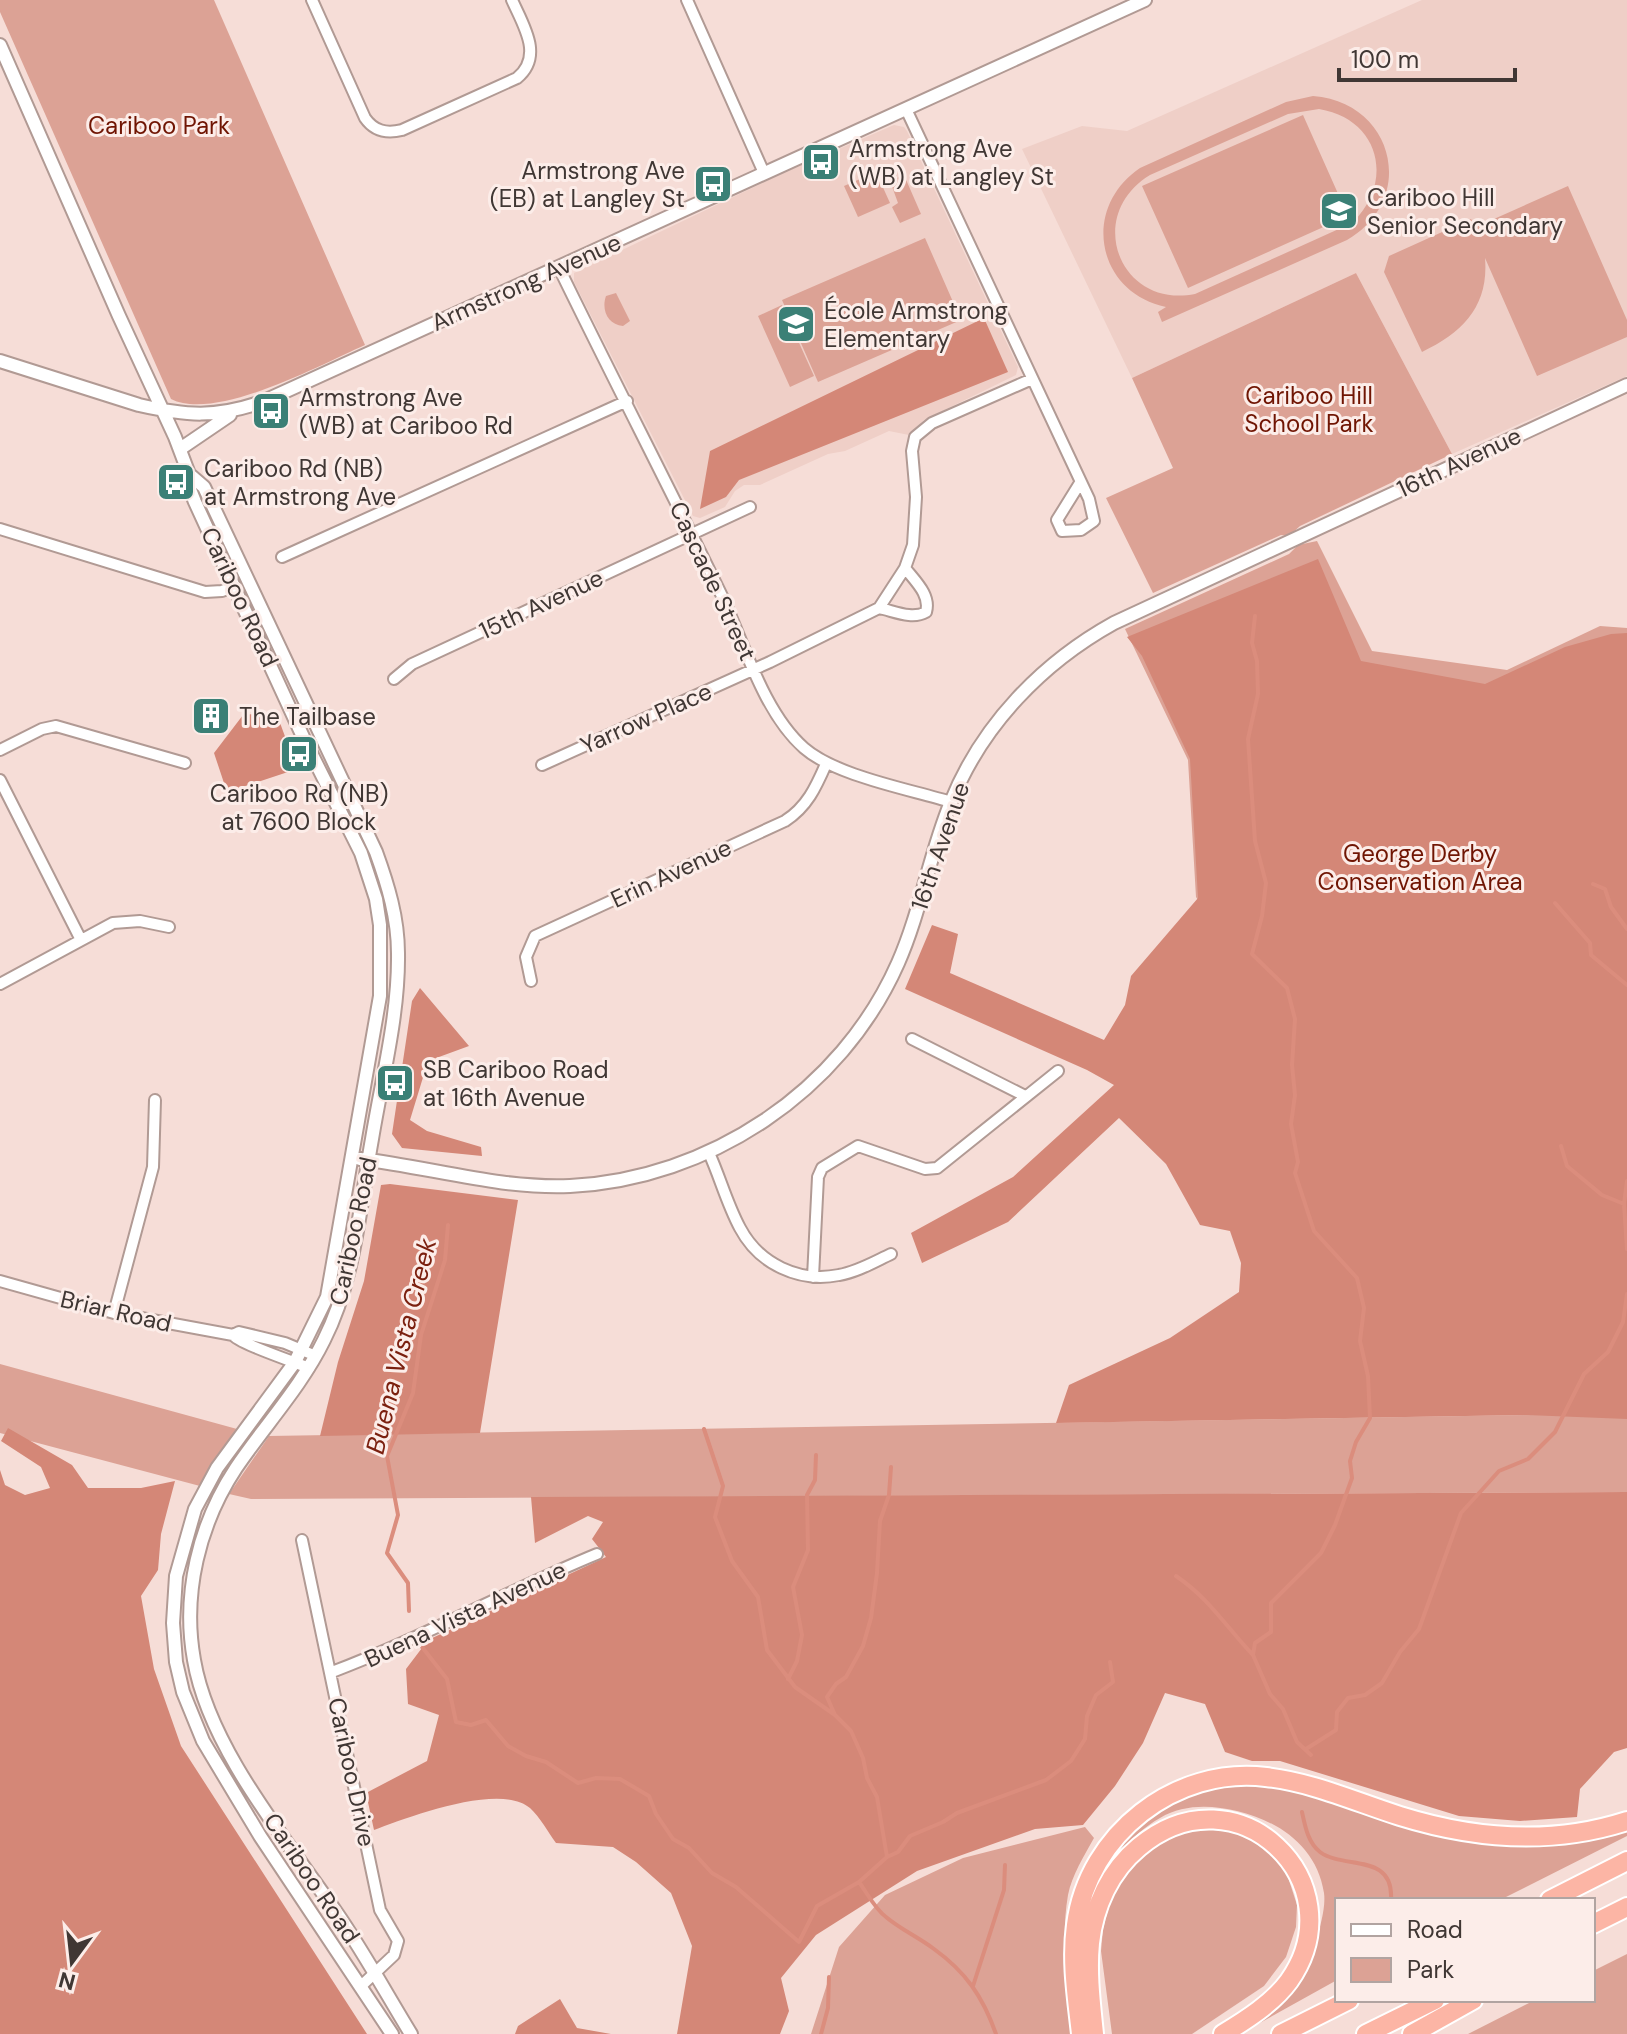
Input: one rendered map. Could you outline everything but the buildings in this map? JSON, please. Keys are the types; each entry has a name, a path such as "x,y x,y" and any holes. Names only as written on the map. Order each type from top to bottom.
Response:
{"highway":[{"path":"1081,2034 1074,1977 1075,1943 1081,1901 1091,1875 1115,1835 1144,1810 1190,1785 1236,1775 1267,1777 1335,1794 1418,1821 1490,1835 1537,1837 1627,1821"},
{"path":"1094,2034 1089,1990 1090,1941 1099,1901 1132,1853 1162,1831 1194,1820 1213,1820 1247,1827 1277,1845 1289,1859 1304,1888 1308,1921 1303,1951 1290,1980 1276,1996 1223,2034"},
{"path":"1554,1898 1627,1861"},
{"path":"1595,1923 1627,1907"},
{"path":"1281,2034 1345,2002"},
{"path":"1366,2034 1431,2002"},
{"path":"1412,2034 1469,2002"}],"street":[{"path":"312,0 365,118 375,129 387,132 402,130 517,78 523,72 530,62 531,47 512,0"},
{"path":"687,0 764,173"},
{"name":"Armstrong Avenue","path":"0,361 162,410 199,416 235,411 262,402 559,268 1145,0"},
{"name":"Cariboo Road","path":"0,45 180,449 189,474 189,487 304,739 361,853 376,899 382,952 380,996 327,1297 295,1362 217,1468 195,1509 176,1576 174,1645 183,1692 203,1741 260,1836 392,2034"},
{"path":"906,109 1089,499 1094,521 1081,530 1062,531 1057,520 1080,483"},
{"name":"Cascade Street","path":"559,268 627,401 754,669 789,733 826,764 951,802"},
{"path":"905,568 929,604 926,612 919,616 879,608 905,568 916,523 912,457 915,437 932,423 1032,379"},
{"name":"16th Avenue","path":"353,1158 516,1184 568,1186 639,1176 709,1153 757,1125 798,1095 836,1058 863,1024 887,985 907,943 951,802 974,755 1001,716 1049,666 1095,634 1627,385"},
{"path":"282,557 627,401"},
{"path":"180,449 235,411"},
{"name":"Cariboo Road","path":"189,474 204,487 376,852 397,930 398,978 350,1263 333,1320 312,1362 235,1470 211,1514 194,1573 191,1640 206,1706 228,1751 411,2034"},
{"name":"15th Avenue","path":"394,679 412,664 750,507"},
{"path":"0,529 205,592 235,586"},
{"name":"Yarrow Place","path":"542,765 754,669 879,608"},
{"path":"0,750 42,729 56,726 185,763"},
{"name":"Erin Avenue","path":"531,981 526,957 535,936 785,821 811,798 826,764"},
{"path":"0,780 81,940"},
{"path":"0,984 113,923 127,920 169,927"},
{"path":"912,1039 1025,1096"},
{"path":"813,1277 818,1177 822,1168 858,1146 925,1169 937,1168 1058,1071"},
{"path":"114,1313 153,1167 155,1100"},
{"path":"709,1153 739,1226 756,1251 781,1268 813,1277 828,1277 851,1272 891,1254"},
{"name":"Briar Road","path":"0,1281 114,1313 233,1335 239,1332 300,1349 312,1362"},
{"name":"Briar Road","path":"233,1335 237,1342 295,1362 312,1362"},
{"name":"Cariboo Drive","path":"302,1540 380,1910 398,1941 397,1950 361,1986"},
{"name":"Buena Vista Avenue","path":"332,1672 597,1554"}],"shaded area":[{"name":"Cariboo Hill Senior Secondary","path":"1422,0 1627,0 1627,376 1452,454 1356,273 1132,378 1022,149 1082,126 1127,131"},
{"name":"École Armstrong Elementary","path":"894,125 907,131 1018,367 1016,375 924,420 909,435 889,431 760,485 744,485 735,491 725,507 700,518 693,516 574,282 574,273 781,174"}],"green space":[{"name":"Cariboo Park","path":"0,0 214,0 365,345 269,388 241,397 190,404 171,399 0,12"},
{"path":"1313,96 1341,102 1362,115 1378,133 1387,155 1389,178 1383,201 1369,222 1347,240 1162,322 1158,312 1166,307 1142,298 1124,285 1111,267 1105,247 1104,226 1109,204 1121,185 1140,168 1286,102","holes":["1319,109 1340,115 1356,125 1368,139 1377,172 1374,189 1352,223 1195,294 1169,295 1147,287 1130,273 1119,255 1115,234 1118,213 1130,192 1150,175 1288,114"]},
{"path":"1303,115 1348,216 1188,288 1142,186"},
{"path":"876,172 890,203 858,217 844,186"},
{"path":"904,175 921,214 900,223 892,207 898,203 890,181"},
{"path":"1568,186 1627,320 1627,337 1537,376 1485,258 1483,290 1471,315 1450,335 1422,352 1384,272 1389,256 1471,219 1476,227"},
{"path":"925,238 961,320 818,382 782,300"},
{"name":"Cariboo Hill School Park","path":"1356,273 1452,454 1300,526 1289,536 1281,535 1153,593 1106,498 1173,468 1132,378"},
{"path":"616,293 630,321 623,326 613,323 605,311 606,296"},
{"path":"782,305 814,376 790,387 758,316"},
{"path":"984,318 1008,372 739,480 726,497 700,509 710,451"},
{"name":"George Derby Conservation Area","path":"1317,541 1372,651 1507,670 1600,626 1627,628 1627,1492 251,1499 229,1494 269,1436 1527,1415 1196,897 1188,760 1125,629 1289,554 1298,545"},
{"name":"George Derby Conservation Area","path":"1318,559 1361,661 1485,684 1565,647 1611,634 1627,633 1627,1419 1527,1415 1056,1423 1069,1385 1170,1338 1239,1292 1241,1263 1230,1231 1200,1225 1166,1164 1119,1118 1008,1222 922,1263 911,1233 1013,1177 1114,1085 905,989 932,925 958,934 950,973 1104,1040 1125,1005 1131,976 1198,898 1190,759 1142,656 1127,637"},
{"path":"276,712 297,769 227,792 214,753 243,715"},
{"path":"420,988 469,1046 428,1061 410,1120 427,1131 481,1147 482,1156 402,1148 392,1134 412,1001"},
{"path":"381,1185 518,1200 480,1433 320,1436 338,1362 364,1281"},
{"path":"0,1364 237,1429 200,1486 0,1433"},
{"path":"8,1428 72,1465 88,1488 141,1488 175,1481 161,1534 158,1570 141,1596 154,1669 181,1746 367,2034 0,2034 0,1470 5,1485 25,1495 50,1488 41,1467 1,1441"},
{"path":"1627,1492 1627,1748 1614,1752 1580,1789 1577,1817 1520,1821 1459,1816 1280,1761 1252,1761 1225,1752 1205,1704 1165,1693 1143,1743 1115,1786 1083,1825 1035,1829 917,1871 816,1935 781,1978 789,2011 780,2034 677,2034 692,1946 671,1893 636,1862 613,1847 556,1843 530,1808 516,1801 497,1799 453,1805 374,1830 366,1793 427,1761 439,1715 408,1704 406,1669 428,1640 606,1557 592,1539 603,1522 588,1516 535,1543 531,1497"},
{"path":"1262,1781 1388,1816 1575,1841 1627,1830 1627,1836 1504,1898 1335,1898 1335,1981 1258,2024 1288,1999 1298,1984 1310,1958 1322,1917 1324,1893 1320,1877 1313,1862 1294,1838 1267,1822 1237,1811 1208,1807 1178,1810 1149,1825 1130,1842 1113,1861 1092,1894 1102,1861 1135,1824 1198,1786"},
{"path":"1204,1825 1240,1831 1272,1853 1286,1871 1297,1905 1296,1927 1286,1957 1264,1986 1192,2034 1112,2034 1101,1951 1112,1895 1131,1867 1156,1845 1172,1833"},
{"path":"1085,1827 1094,1838 1070,1888 1065,1930 1074,2034 811,2034 839,1947 885,1895 963,1858"},
{"path":"1627,1954 1627,2034 1468,2034 1531,2002 1595,2002 1595,1970"},
{"path":"560,1999 577,2028 611,2034 515,2034 518,2026"}],"waterway":[{"path":"1255,616 1252,643 1257,661 1258,694 1248,739 1255,841 1266,883 1262,916 1252,954 1287,988 1295,1019 1292,1065 1295,1095 1291,1124 1298,1162 1295,1173 1314,1231 1357,1278 1364,1308 1360,1341 1368,1376 1370,1418 1356,1442 1350,1461 1352,1478 1335,1525 1321,1553 1271,1603 1271,1632 1255,1643 1253,1655 1270,1694 1283,1709 1297,1742 1311,1755"},
{"path":"1593,884 1605,889 1611,907 1627,929"},
{"path":"1555,903 1590,943 1591,955 1627,985"},
{"path":"1561,1146 1567,1166 1602,1195 1624,1204"},
{"path":"1627,1181 1624,1204 1627,1249"},
{"name":"Buena Vista Creek","path":"409,1611 408,1583 387,1553 398,1515 387,1456 413,1393 421,1335 445,1260 448,1225"},
{"path":"1306,1749 1336,1730 1337,1712 1348,1698 1365,1695 1382,1683 1400,1652 1419,1629 1461,1513 1499,1471 1528,1459 1555,1432 1584,1374 1608,1352 1623,1322 1627,1294"},
{"name":"Buena Vista Creek","path":"422,1647 447,1679 456,1722 471,1725 486,1720 508,1746 546,1762 578,1783 596,1778 620,1779 649,1796 656,1814 673,1839 689,1848 712,1873 736,1887 799,1942 817,1906 859,1882 887,1857 877,1797 851,1731 835,1715 795,1687 767,1650 758,1597 732,1561 715,1517 723,1486 704,1429"},
{"path":"788,1679 797,1661 802,1635 793,1587 808,1550 807,1495 815,1480 816,1455"},
{"path":"835,1715 827,1697 836,1684 846,1677 863,1646 871,1618 880,1521 889,1495 891,1467"},
{"path":"1176,1576 1208,1604 1253,1655"},
{"path":"887,1857 898,1852 910,1836 957,1813 1046,1780 1071,1761 1085,1739 1087,1716 1096,1695 1113,1682 1110,1662"},
{"path":"1302,1812 1308,1834 1320,1852 1376,1868 1385,1875 1390,1885 1391,1898"},
{"path":"973,1986 1004,1890 1005,1865"},
{"name":"Buena Vista Creek","path":"859,1882 882,1914 934,1949 964,1976 979,1997 996,2034"},
{"path":"821,2034 828,2008 829,1977"}],"place":[{"name":"Armstrong Ave (WB) at Langley St","path":"821,162"},
{"name":"Armstrong Ave (EB) at Langley St","path":"713,184"},
{"name":"Cariboo Hill Senior Secondary","path":"1339,211"},
{"name":"École Armstrong Elementary","path":"796,324"},
{"name":"Armstrong Ave (WB) at Cariboo Rd","path":"271,411"},
{"name":"Cariboo Rd (NB) at Armstrong Ave","path":"176,482"},
{"name":"The Tailbase","path":"211,716"},
{"name":"Cariboo Rd (NB) at 7600 Block","path":"299,754"},
{"name":"SB Cariboo Road at 16th Avenue","path":"395,1083"}]}
